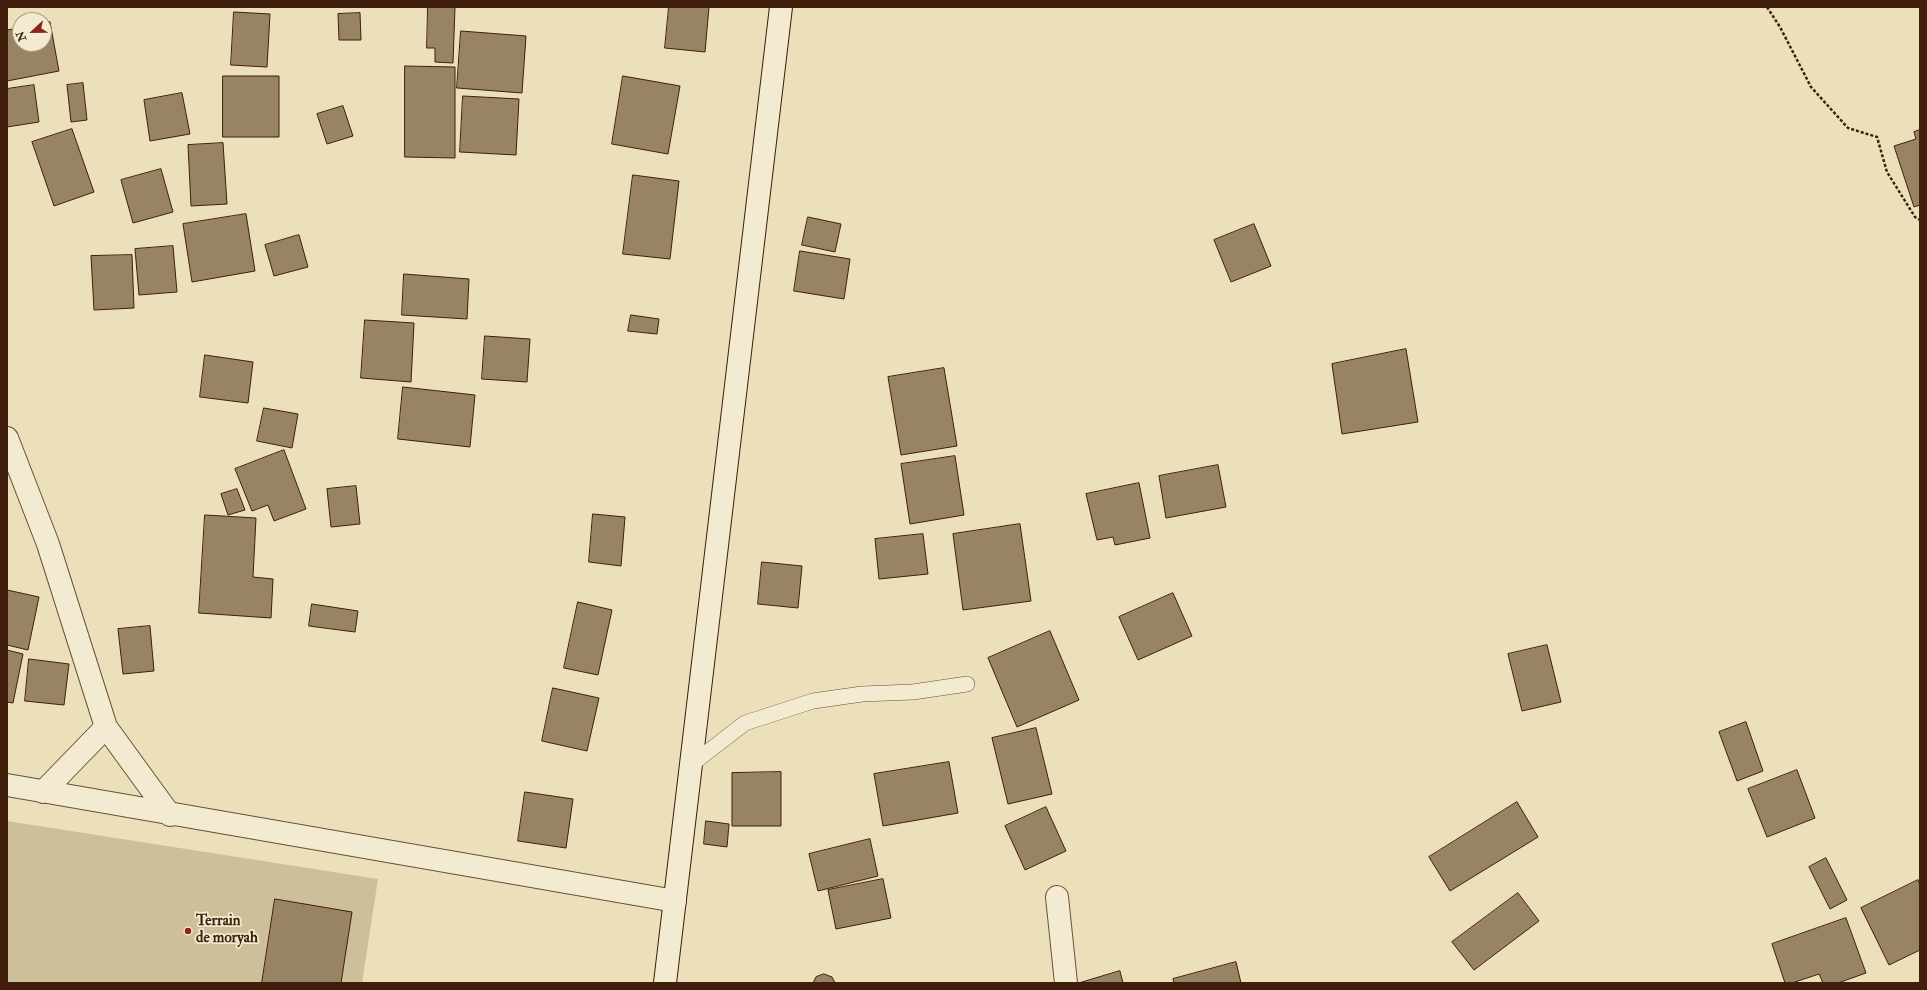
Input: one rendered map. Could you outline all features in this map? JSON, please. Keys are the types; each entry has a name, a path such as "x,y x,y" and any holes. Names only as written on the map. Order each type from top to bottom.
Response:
{"street":[{"path":"665,983 781,7"},
{"path":"7,438 48,544 106,727 170,815"},
{"path":"43,792 106,727"},
{"path":"7,786 675,901"},
{"path":"1056,897 1066,983"}],"lane":[{"path":"692,764 745,723 813,701 862,694 913,692 967,684"}],"path":[{"path":"1767,7 1780,27 1811,87 1848,128 1877,137 1887,172 1914,217 1920,220"}],"shaded area":[{"name":"Terrain de moryah","path":"7,821 378,879 362,983 7,983"}],"building":[{"path":"428,7 455,7 453,63 435,62 435,48 427,48"},
{"path":"669,7 709,7 705,52 665,48"},
{"path":"234,12 270,14 267,67 231,65"},
{"path":"360,13 361,40 339,40 338,14"},
{"path":"12,29 12,52 52,52 52,33 59,71 7,81 7,30"},
{"path":"461,31 526,36 522,93 457,88"},
{"path":"405,66 455,67 455,158 405,157"},
{"path":"223,76 279,76 279,137 223,137"},
{"path":"623,76 680,86 668,154 612,144"},
{"path":"83,83 87,120 71,122 67,85"},
{"path":"34,85 39,122 7,127 7,89"},
{"path":"182,93 190,134 150,141 144,100"},
{"path":"463,96 519,99 516,155 460,152"},
{"path":"343,106 353,136 327,144 317,114"},
{"path":"72,129 94,192 54,206 32,142"},
{"path":"1920,130 1920,205 1914,207 1894,146 1916,139 1914,132"},
{"path":"223,143 227,204 191,206 188,145"},
{"path":"161,169 173,212 133,223 121,180"},
{"path":"633,175 679,181 670,259 623,254"},
{"path":"246,214 255,271 192,282 183,224"},
{"path":"808,217 841,224 835,252 802,245"},
{"path":"1254,224 1271,266 1231,282 1214,240"},
{"path":"299,235 308,267 274,276 265,245"},
{"path":"173,246 177,292 139,295 135,249"},
{"path":"800,251 850,259 844,299 794,291"},
{"path":"132,255 134,308 94,310 91,256"},
{"path":"404,274 469,279 467,319 402,315"},
{"path":"631,315 659,319 657,334 628,331"},
{"path":"365,320 414,323 411,382 361,378"},
{"path":"485,336 530,339 527,382 482,379"},
{"path":"1406,349 1418,422 1342,434 1332,364"},
{"path":"205,355 253,362 248,403 200,397"},
{"path":"944,368 957,446 901,455 888,377"},
{"path":"403,387 475,395 470,447 398,439"},
{"path":"264,408 298,414 292,448 257,441"},
{"path":"284,450 306,509 274,521 268,505 252,511 235,469"},
{"path":"955,456 964,515 910,524 901,464"},
{"path":"1218,465 1226,507 1166,518 1159,476"},
{"path":"1139,483 1150,538 1115,545 1113,537 1097,540 1086,494"},
{"path":"356,486 360,524 331,527 327,489"},
{"path":"237,489 245,510 228,515 221,494"},
{"path":"593,514 625,517 621,566 589,562"},
{"path":"205,515 256,518 253,577 273,579 271,618 199,613"},
{"path":"1020,524 1031,601 963,610 953,534"},
{"path":"923,534 928,574 879,579 875,539"},
{"path":"762,562 802,566 798,608 758,604"},
{"path":"7,590 39,597 28,650 7,645"},
{"path":"1173,593 1192,636 1138,660 1119,617"},
{"path":"578,602 612,610 598,675 564,668"},
{"path":"312,604 358,611 355,632 309,626"},
{"path":"150,626 154,671 123,674 118,629"},
{"path":"1050,631 1079,700 1017,727 988,658"},
{"path":"1547,645 1561,702 1522,711 1508,654"},
{"path":"7,650 23,654 13,703 7,702"},
{"path":"29,659 69,664 64,705 25,701"},
{"path":"553,688 599,698 587,751 542,741"},
{"path":"1746,722 1763,771 1737,781 1719,732"},
{"path":"1036,728 1052,794 1008,804 992,738"},
{"path":"949,762 958,813 883,826 874,774"},
{"path":"1797,770 1815,818 1767,837 1748,789"},
{"path":"781,772 781,826 732,826 732,773"},
{"path":"525,792 573,799 566,848 518,841"},
{"path":"1517,802 1538,837 1450,891 1429,857"},
{"path":"1046,807 1066,851 1025,870 1005,826"},
{"path":"706,821 729,824 727,847 704,844"},
{"path":"870,839 878,876 818,891 809,854"},
{"path":"1826,858 1847,900 1830,909 1809,867"},
{"path":"883,879 891,918 836,929 828,890"},
{"path":"1918,880 1920,885 1920,950 1889,965 1861,908"},
{"path":"1518,893 1539,921 1474,970 1452,942"},
{"path":"275,899 352,912 341,983 262,983"},
{"path":"1846,918 1866,973 1838,983 1823,983 1819,974 1792,983 1785,983 1772,944"},
{"path":"1236,962 1241,983 1174,983 1173,979"},
{"path":"1120,971 1123,983 1079,983"},
{"path":"824,974 832,977 835,983 813,983 816,977"}],"place":[{"name":"Terrain de moryah","path":"188,931"}]}
